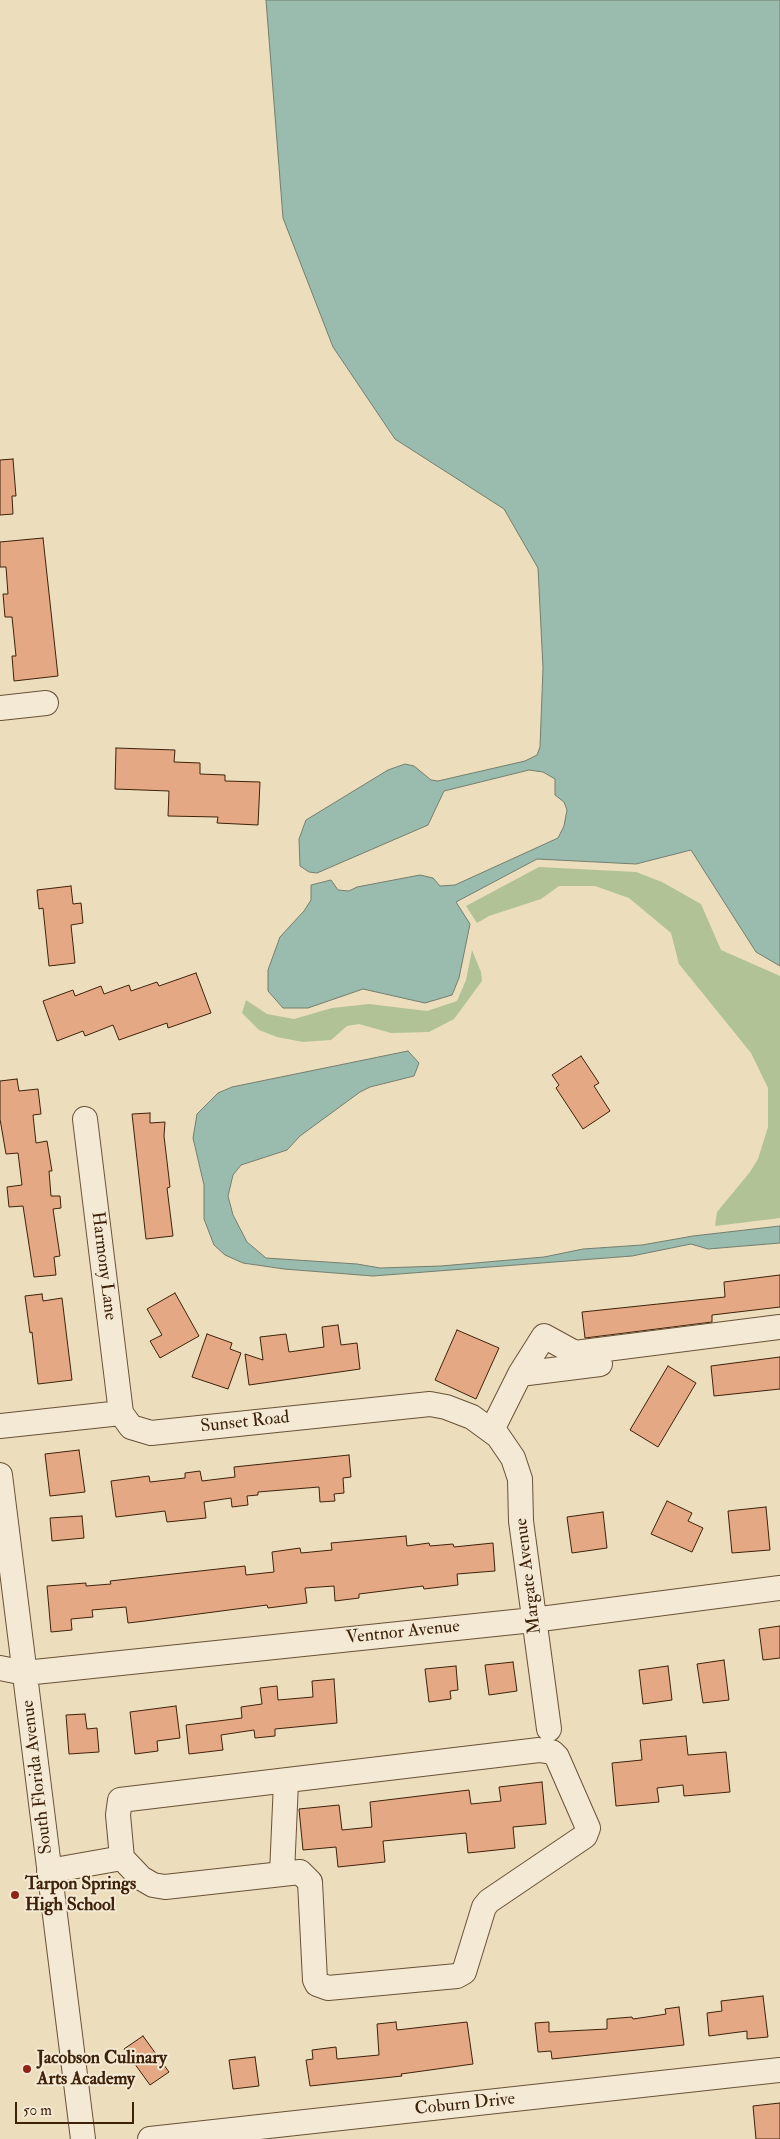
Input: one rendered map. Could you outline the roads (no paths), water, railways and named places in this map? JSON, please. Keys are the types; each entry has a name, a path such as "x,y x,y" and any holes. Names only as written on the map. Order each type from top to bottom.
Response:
{"street":[{"path":"0,708 46,703"},
{"name":"Harmony Lane","path":"85,1119 121,1413"},
{"path":"492,1430 520,1374 544,1336 575,1353 780,1327"},
{"path":"520,1374 780,1342"},
{"name":"Sunset Road","path":"121,1413 131,1427 146,1433 430,1404 461,1412 492,1430"},
{"path":"0,1426 121,1413"},
{"name":"Margate Avenue","path":"492,1430 508,1450 520,1479 522,1521 549,1729"},
{"name":"South Florida Avenue","path":"0,1476 83,2139"},
{"name":"Ventnor Avenue","path":"0,1668 25,1673 534,1620 780,1588"},
{"path":"546,1750 557,1757 588,1828 584,1836 489,1901 484,1907 468,1966 464,1972 457,1976 323,1987 315,1980 310,1882 300,1872 165,1887 153,1885 141,1878 122,1858 118,1815 120,1800 546,1750"},
{"path":"282,1874 286,1782"},
{"path":"49,1870 122,1858"},
{"name":"Coburn Drive","path":"150,2139 780,2070"}],"place":[{"name":"Tarpon Springs High School","path":"15,1895"},
{"name":"Jacobson Culinary Arts Academy","path":"27,2069"}]}
